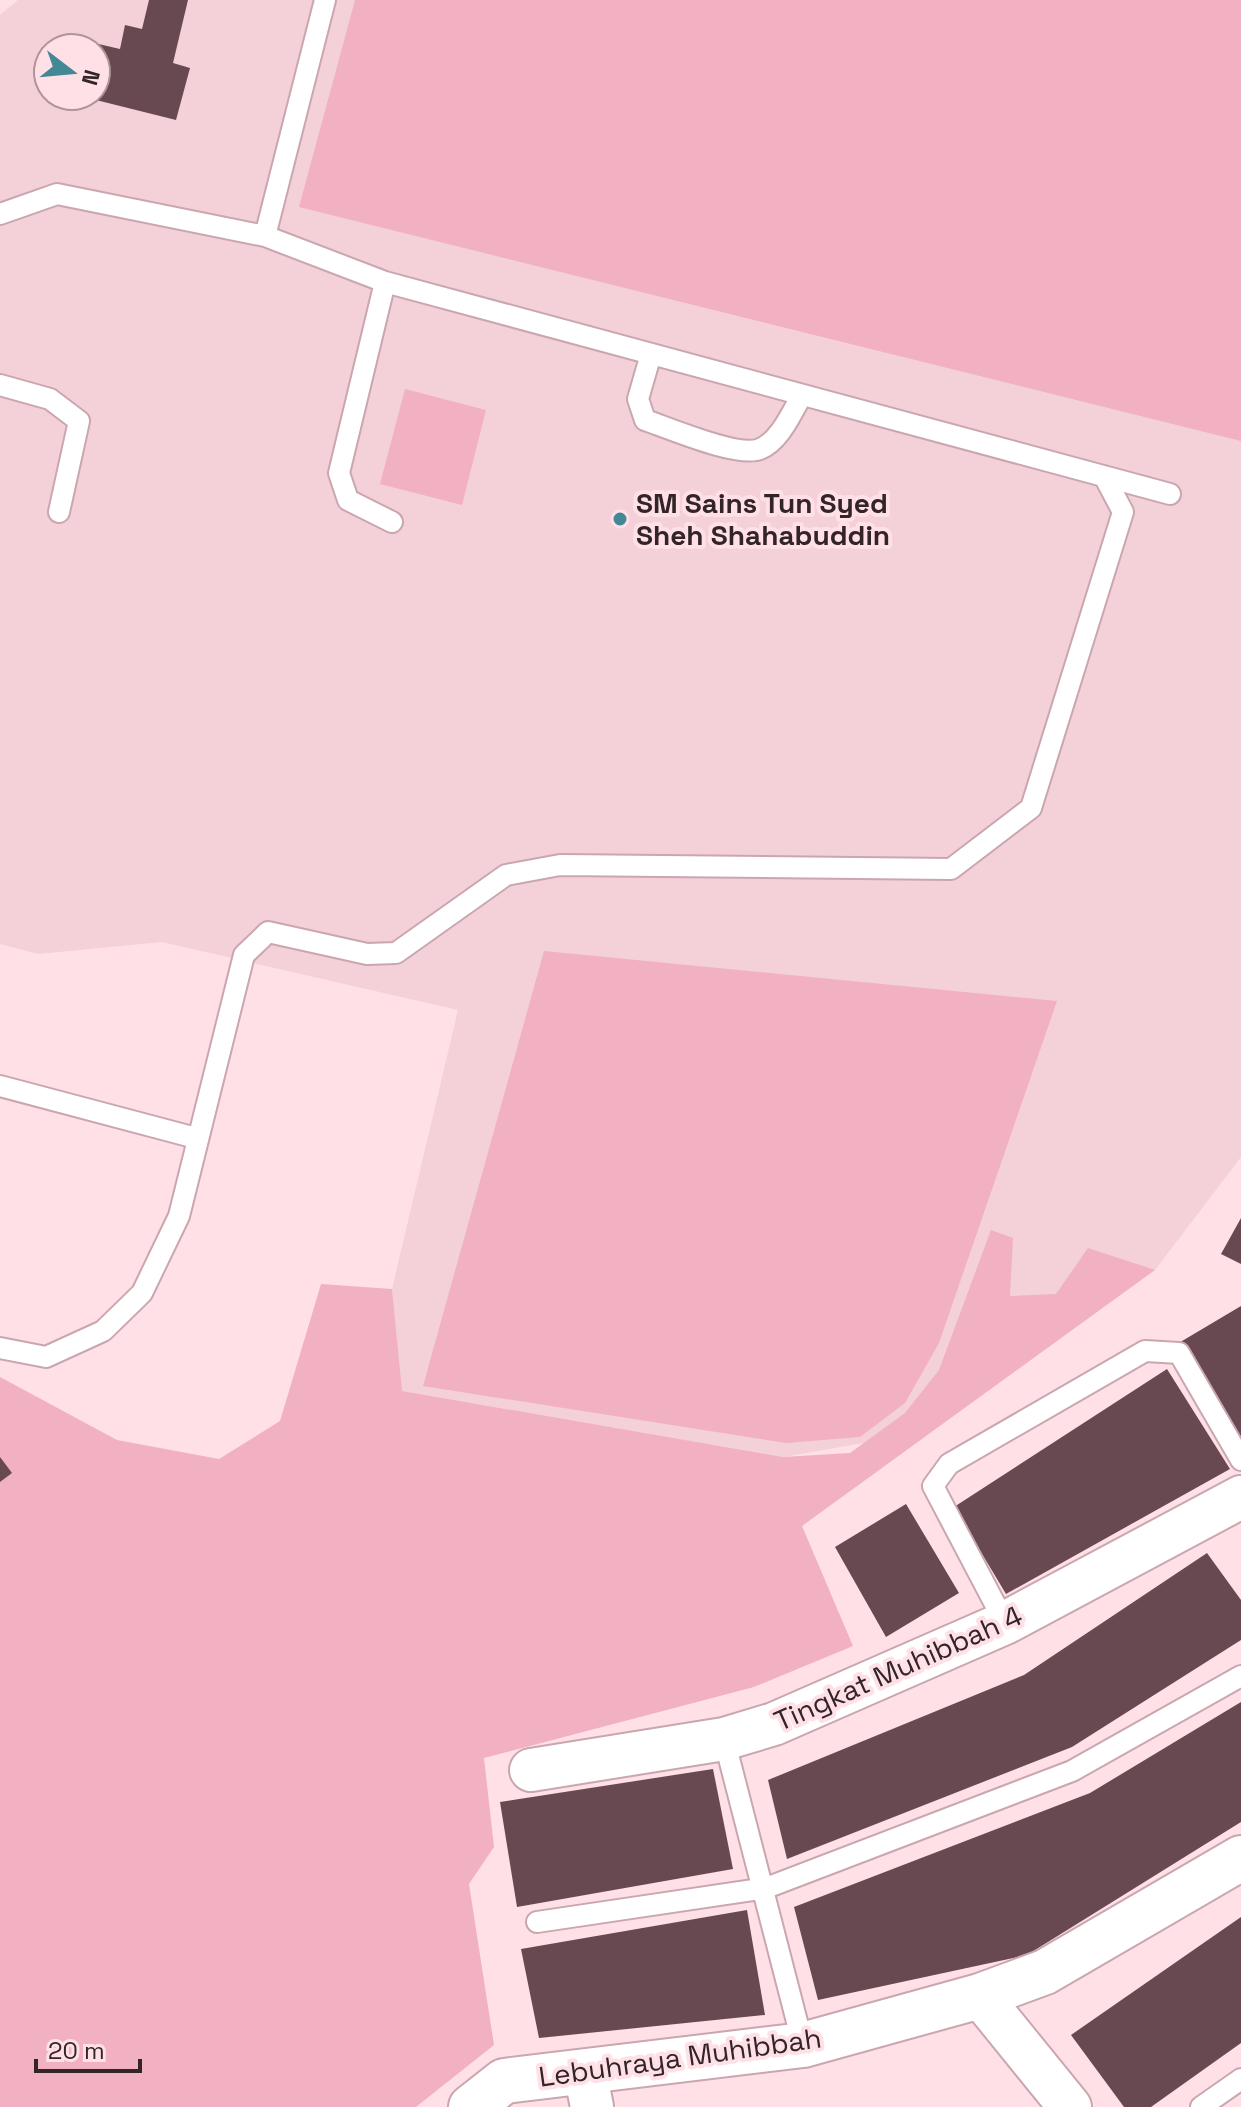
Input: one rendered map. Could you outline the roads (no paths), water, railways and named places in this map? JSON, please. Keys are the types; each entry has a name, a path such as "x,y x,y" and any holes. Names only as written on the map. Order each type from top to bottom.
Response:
{"street":[{"name":"Tingkat Muhibbah 4","path":"531,1770 724,1739 774,1724 1005,1623 1235,1516"},
{"name":"Lebuhraya Muhibbah","path":"471,2107 504,2081 589,2089 803,2045 980,1996 1045,1972 1241,1858"},
{"path":"980,1996 1070,2107"}],"lane":[{"path":"265,236 325,0"},
{"path":"0,214 57,194 265,236 385,282 1170,494"},
{"path":"385,282 339,473 348,500 392,522"},
{"path":"651,354 638,399 639,411 645,420 744,452 762,448 786,423 802,395"},
{"path":"0,385 50,399 79,421 59,512"},
{"path":"0,1348 46,1357 103,1331 142,1293 179,1216 244,955 268,932 367,954 396,953 506,875 560,865 951,869 1031,808 1123,512 1104,476"},
{"path":"0,1086 196,1138"},
{"path":"1005,1623 933,1486 949,1464 1145,1351 1179,1353 1241,1460"},
{"path":"537,1922 766,1888 1072,1771 1241,1676"},
{"path":"724,1739 766,1888 803,2045"},
{"path":"1201,2107 1241,2079"}],"place":[{"name":"SM Sains Tun Syed Sheh Shahabuddin","path":"620,519"}]}
